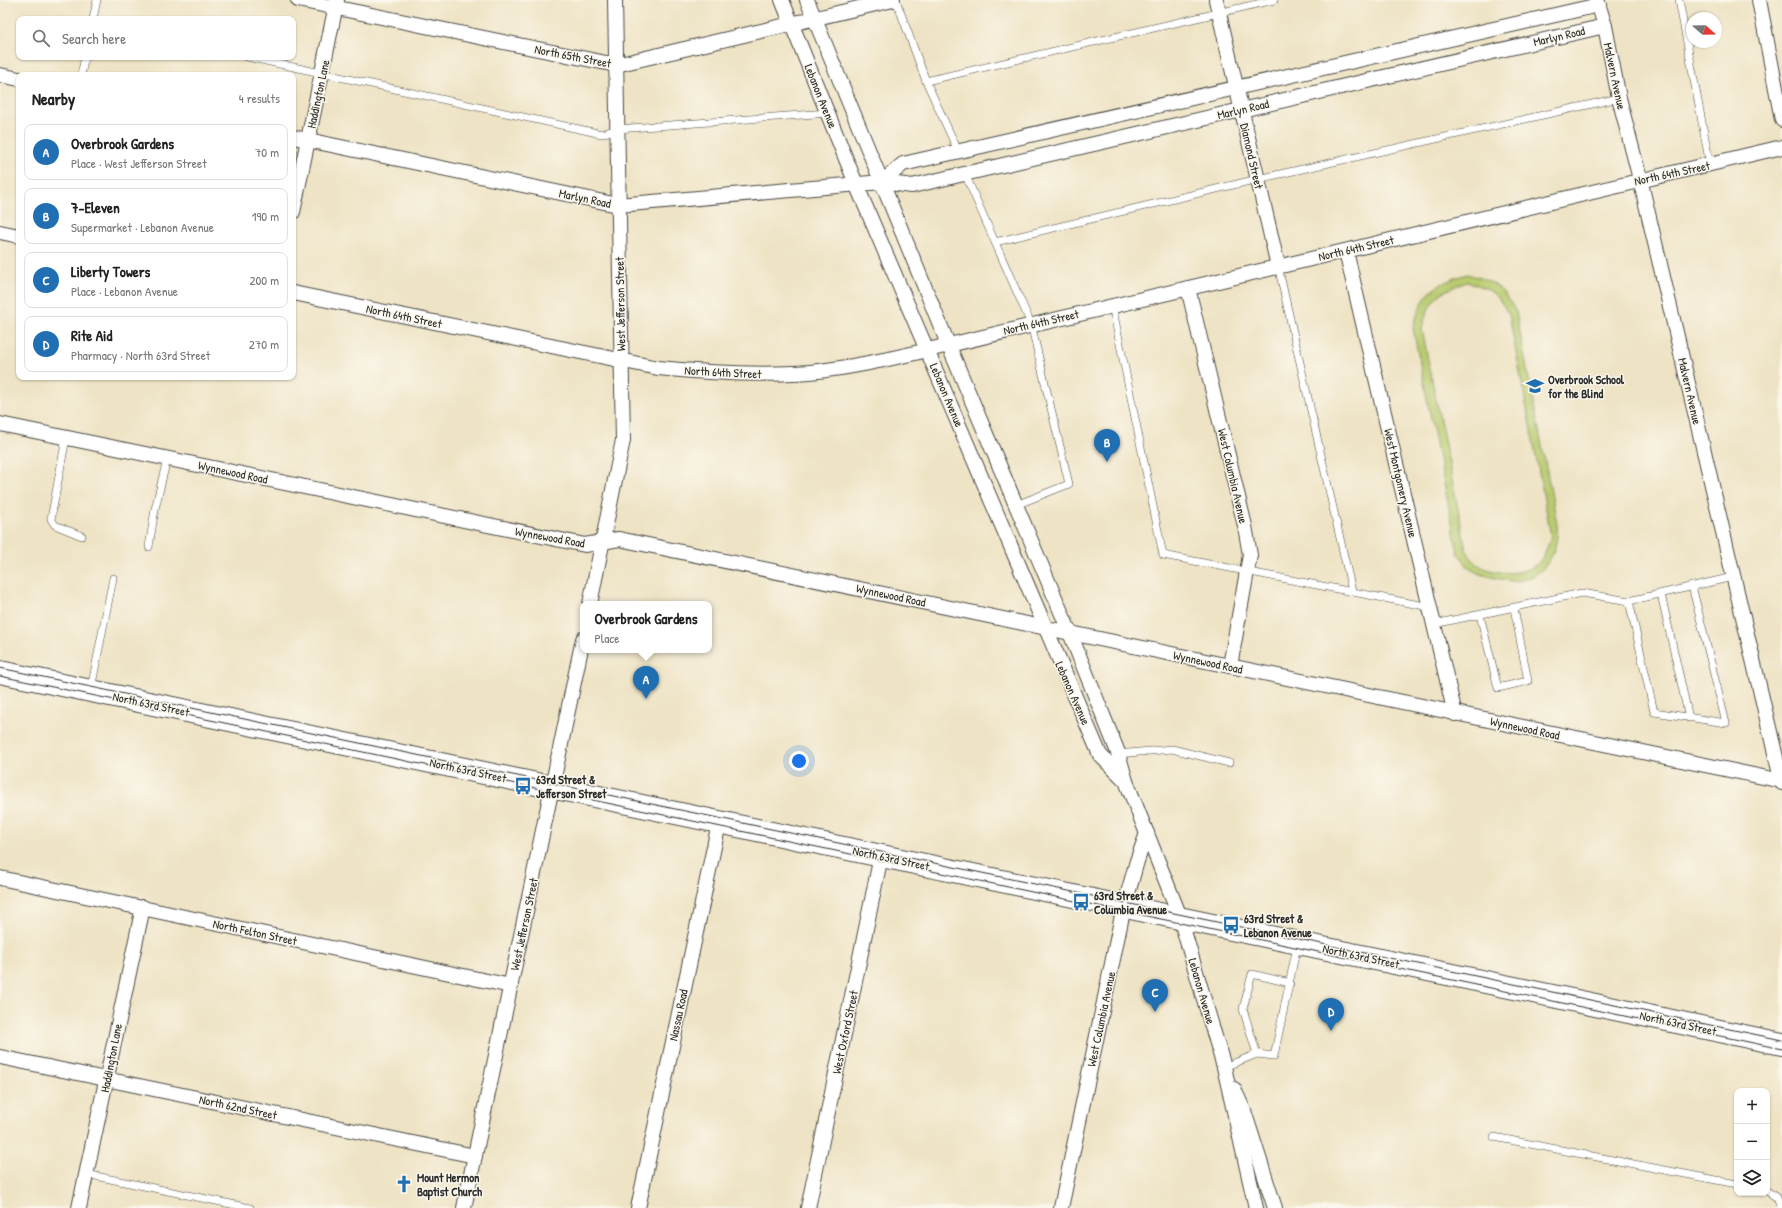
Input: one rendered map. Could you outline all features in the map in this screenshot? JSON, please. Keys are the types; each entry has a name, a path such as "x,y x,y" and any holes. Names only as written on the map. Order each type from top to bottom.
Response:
{"main road":[{"name":"North 63rd Street","path":"0,672 1782,1044"}],"street":[{"name":"North 65th Street","path":"298,0 336,4 616,66 893,0"},
{"name":"West Jefferson Street","path":"591,601 623,440 615,0"},
{"name":"Lebanon Avenue","path":"782,0 856,184 1100,755 1126,781"},
{"name":"Lebanon Avenue","path":"807,0 948,344 1070,633 1118,754 1126,781 1180,919 1224,1067 1256,1208"},
{"path":"1759,0 1782,120"},
{"name":"Malvern Avenue","path":"1598,3 1605,26 1618,98 1640,179 1782,781"},
{"name":"Marlyn Road","path":"882,182 903,164 959,153 1598,3"},
{"name":"Haddington Lane","path":"296,198 336,4"},
{"name":"Diamond Street","path":"1217,7 1278,266"},
{"name":"Marlyn Road","path":"296,138 618,205 882,182 912,186 1605,26"},
{"path":"0,75 16,78"},
{"name":"North 64th Street","path":"296,294 621,362 658,368 702,372 765,374 840,368 928,350 1031,324 1346,251 1640,179 1710,165 1782,147"},
{"path":"0,232 16,235"},
{"name":"West Montgomery Avenue","path":"1346,251 1455,714"},
{"name":"West Columbia Avenue","path":"1188,288 1245,526 1250,555 1248,573 1230,666"},
{"name":"Wynnewood Road","path":"0,424 585,545 619,539 1782,781"},
{"path":"973,458 993,450"},
{"name":"West Jefferson Street","path":"464,1208 580,653"},
{"name":"Nassau Road","path":"638,1208 719,822"},
{"name":"West Columbia Avenue","path":"1061,1208 1124,907 1136,861 1147,833"},
{"name":"West Oxford Street","path":"808,1208 881,856"},
{"name":"North Felton Street","path":"0,878 511,986"},
{"name":"Haddington Lane","path":"79,1208 143,908"},
{"name":"North 62nd Street","path":"0,1057 475,1156"},
{"name":"Lebanon Avenue","path":"1224,1067 1244,1111 1275,1208"}],"lane":[{"path":"94,16 97,0"},
{"path":"896,0 926,81 959,153"},
{"path":"926,81 1217,7 1274,0"},
{"path":"1678,0 1710,165"},
{"path":"82,72 84,60"},
{"path":"261,60 602,134 617,129 828,113"},
{"path":"995,242 1618,98"},
{"path":"965,174 1031,324 1069,484 1016,504"},
{"path":"1278,266 1352,591"},
{"path":"1112,305 1163,555 1248,573 1352,591 1430,607"},
{"path":"66,438 51,519 55,525 82,536"},
{"path":"149,547 155,509 167,459"},
{"path":"1434,624 1582,593 1629,601 1733,577"},
{"path":"91,691 113,578"},
{"path":"1629,601 1654,712 1726,722 1692,586"},
{"path":"1661,594 1690,718"},
{"path":"1480,615 1498,688 1528,681 1514,608"},
{"path":"1118,754 1172,749 1229,764"},
{"path":"1224,1067 1257,1054 1274,1056 1298,943"},
{"path":"1257,1054 1243,1009 1252,974 1290,983"},
{"path":"1494,1137 1734,1183"},
{"path":"86,1174 250,1208"},
{"path":"1770,1193 1777,1198 1782,1208"}],"green space":[{"path":"1467,274 1497,286 1506,296 1516,312 1557,523 1556,544 1548,562 1542,570 1524,579 1508,581 1478,573 1469,568 1458,553 1413,329 1420,306 1425,298 1437,286","holes":["1467,282 1482,287 1492,293 1501,302 1509,315 1551,536 1544,554 1538,563 1532,568 1524,571 1506,573 1489,570 1475,562 1466,549 1422,329 1428,310 1432,303 1442,293 1457,285"]},
{"path":"1241,1108 1268,1208 1262,1208"}],"tram line":[{"path":"0,668 1782,1040"},
{"path":"0,676 1782,1049"}],"place":[{"name":"Overbrook School for the Blind","path":"1535,386"},
{"name":"7-Eleven","path":"1107,462"},
{"name":"Overbrook Gardens","path":"646,699"},
{"name":"63rd Street & Jefferson Street","path":"523,786"},
{"name":"63rd Street & Columbia Avenue","path":"1081,902"},
{"name":"63rd Street & Lebanon Avenue","path":"1231,925"},
{"name":"Liberty Towers","path":"1155,1012"},
{"name":"Rite Aid","path":"1331,1031"},
{"name":"Mount Hermon Baptist Church","path":"404,1184"}]}
